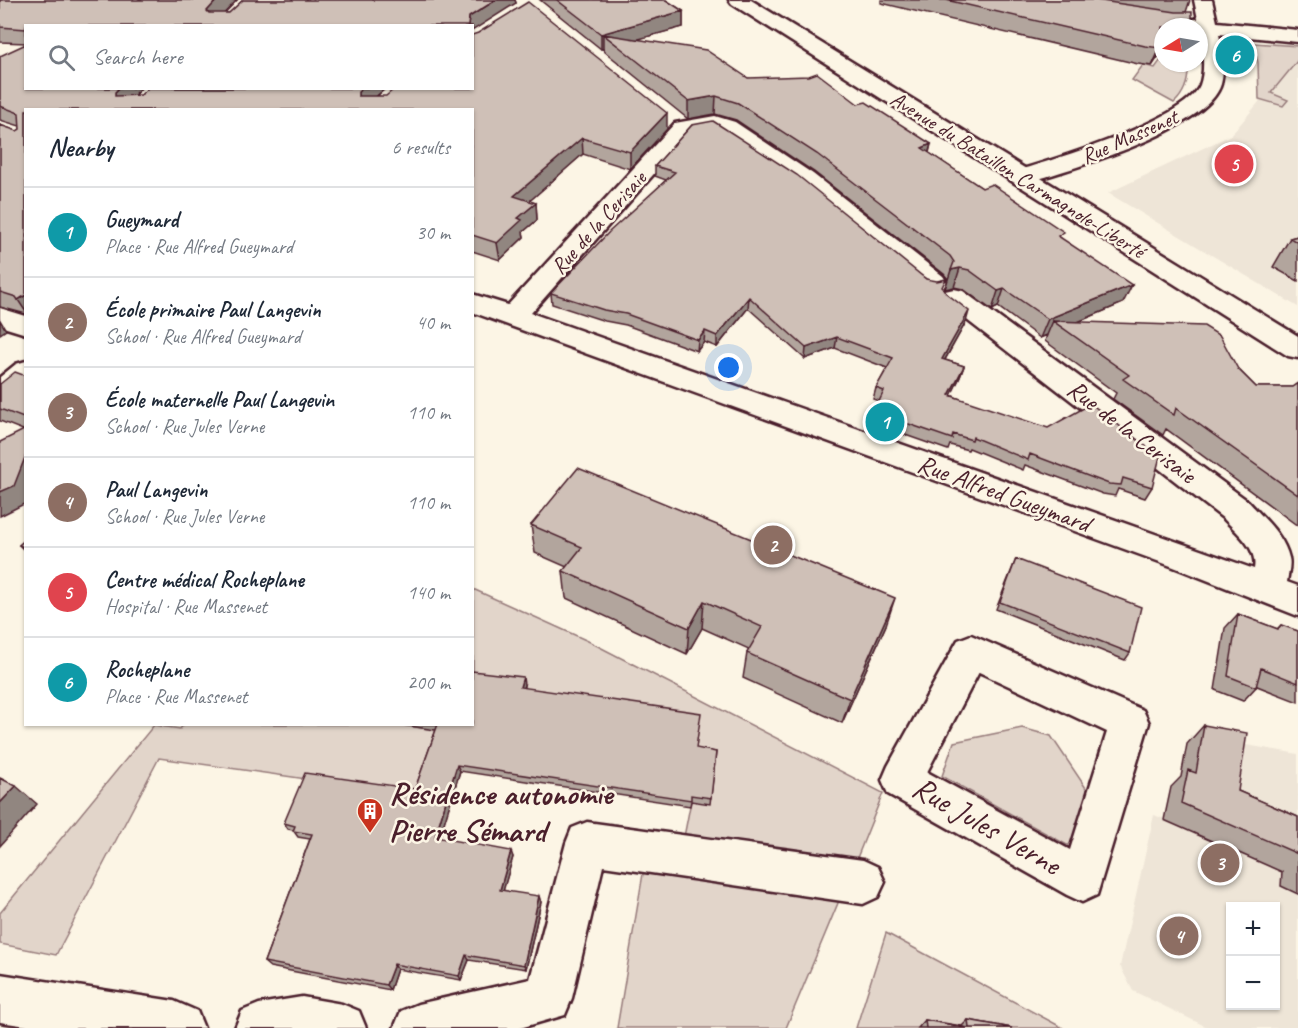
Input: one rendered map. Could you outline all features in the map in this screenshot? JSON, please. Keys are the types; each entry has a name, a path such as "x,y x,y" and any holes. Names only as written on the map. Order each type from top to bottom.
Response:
{"street":[{"name":"Avenue du Bataillon Carmagnole-Liberté","path":"738,0 1024,176 1298,349"},
{"name":"Rue Massenet","path":"1203,0 1206,18"},
{"name":"Rue Massenet","path":"1024,176 1134,138 1193,107 1209,87 1212,55 1208,26"},
{"path":"1208,26 1298,36"},
{"name":"Rue de la Cerisaie","path":"513,317 674,121 715,122 727,127 805,179 944,290 1236,510 1267,544 1273,560 1268,589"},
{"name":"Rue Alfred Gueymard","path":"474,303 1298,601"},
{"path":"0,317 24,325"},
{"path":"0,393 24,373"},
{"name":"Rue Jules Verne","path":"971,651 1129,723 1082,880 902,780 971,651"},
{"path":"418,1028 548,998 587,843 863,882"},
{"path":"0,998 174,1024 180,1028"},
{"path":"259,1028 302,1021 342,1028"}],"shaded area":[{"path":"1254,43 1298,46 1298,307 1108,193 1231,135 1259,102 1258,63"},
{"path":"1254,43 1298,46 1298,60 1271,93 1288,100 1283,106 1259,99 1258,63"},
{"path":"1143,65 1154,68 1154,72 1188,72 1186,85 1174,103 1132,80"},
{"path":"474,589 588,641 883,793 853,868 683,842 691,801 522,694 524,684 474,678"},
{"path":"153,726 180,729 182,726 409,726 441,731 418,795 159,758 56,955 0,944 0,913"},
{"path":"1022,728 1051,736 1098,806 1089,842 1067,845 942,776 954,742"},
{"path":"1190,735 1298,754 1298,1028 1209,1028 1133,991 1120,966 1154,815 1164,819 1171,787 1182,773"},
{"path":"645,862 843,891 786,1028 617,1028"},
{"path":"886,933 1063,1028 856,1028"}],"building":[{"path":"0,0 217,0 207,11 209,13 229,13 243,0 496,0 469,17 468,24 24,24 24,29 0,27"},
{"path":"557,0 666,0 683,11 601,34"},
{"path":"946,0 1095,0 1176,12 1192,12 1192,18 1154,18 1154,47"},
{"path":"528,2 667,113 630,152 582,138 514,196 536,203 518,218 522,220 497,243 474,236 474,108 24,108 24,296 18,300 16,297 0,292 0,125 17,131 20,129 19,113 0,106 0,56 24,45 24,90 117,90 115,96 141,95 146,90 360,90 358,96 386,96 393,90 474,90 474,34"},
{"path":"603,34 706,50 748,78 809,76 817,73 858,104 866,102 931,144 922,148 982,188 992,184 1064,232 1058,236 1132,285 1048,319 1004,289 998,291 969,270 960,268 951,270 954,262 950,256 817,154 738,103 716,96 688,101"},
{"path":"713,121 797,175 926,279 937,281 946,279 942,287 946,293 969,311 942,359 964,366 949,395 1048,428 1091,404 1160,457 1152,487 1123,478 1121,485 1109,484 1030,454 1028,460 973,437 972,440 953,434 952,439 874,412 884,391 876,388 893,358 837,337 806,348 749,297 717,336 705,331 698,340 626,314 604,310 551,293 610,231 675,172 655,166 692,125"},
{"path":"1298,236 1298,243 1290,238"},
{"path":"1053,321 1204,326 1220,336 1238,369 1256,387 1292,387 1298,383 1298,495 1176,408 1174,415 1123,379 1129,375"},
{"path":"15,372 24,375 24,418 0,409 0,384"},
{"path":"24,430 24,460 14,486 0,492 0,442"},
{"path":"578,468 895,598 850,699 747,653 762,627 704,601 689,628 563,571 582,547 531,525"},
{"path":"1016,559 1141,607 1130,653 1000,602"},
{"path":"1238,614 1278,629 1281,625 1298,631 1298,683 1261,668 1256,687 1228,676"},
{"name":"Résidence autonomie Pierre Sémard","path":"474,671 523,677 520,687 701,713 696,748 716,752 711,798 691,795 691,800 457,765 435,837 511,851 500,890 539,896 524,965 466,955 459,976 394,964 386,985 264,962 312,834 293,831 295,826 284,823 305,773 415,789 437,726 474,726"},
{"path":"1204,725 1247,733 1238,791 1298,817 1298,854 1181,803 1188,770 1196,773"},
{"path":"0,778 16,786 0,803"},
{"path":"925,1020 969,1028 926,1028"},
{"path":"968,1020 1012,1028 969,1028"}],"place":[{"name":"Rocheplane","path":"1235,55"},
{"name":"Centre médical Rocheplane","path":"1234,164"},
{"name":"Gueymard","path":"885,422"},
{"name":"École primaire Paul Langevin","path":"773,545"},
{"name":"Résidence autonomie Pierre Sémard","path":"370,834"},
{"name":"École maternelle Paul Langevin","path":"1220,863"},
{"name":"Paul Langevin","path":"1179,936"}]}
